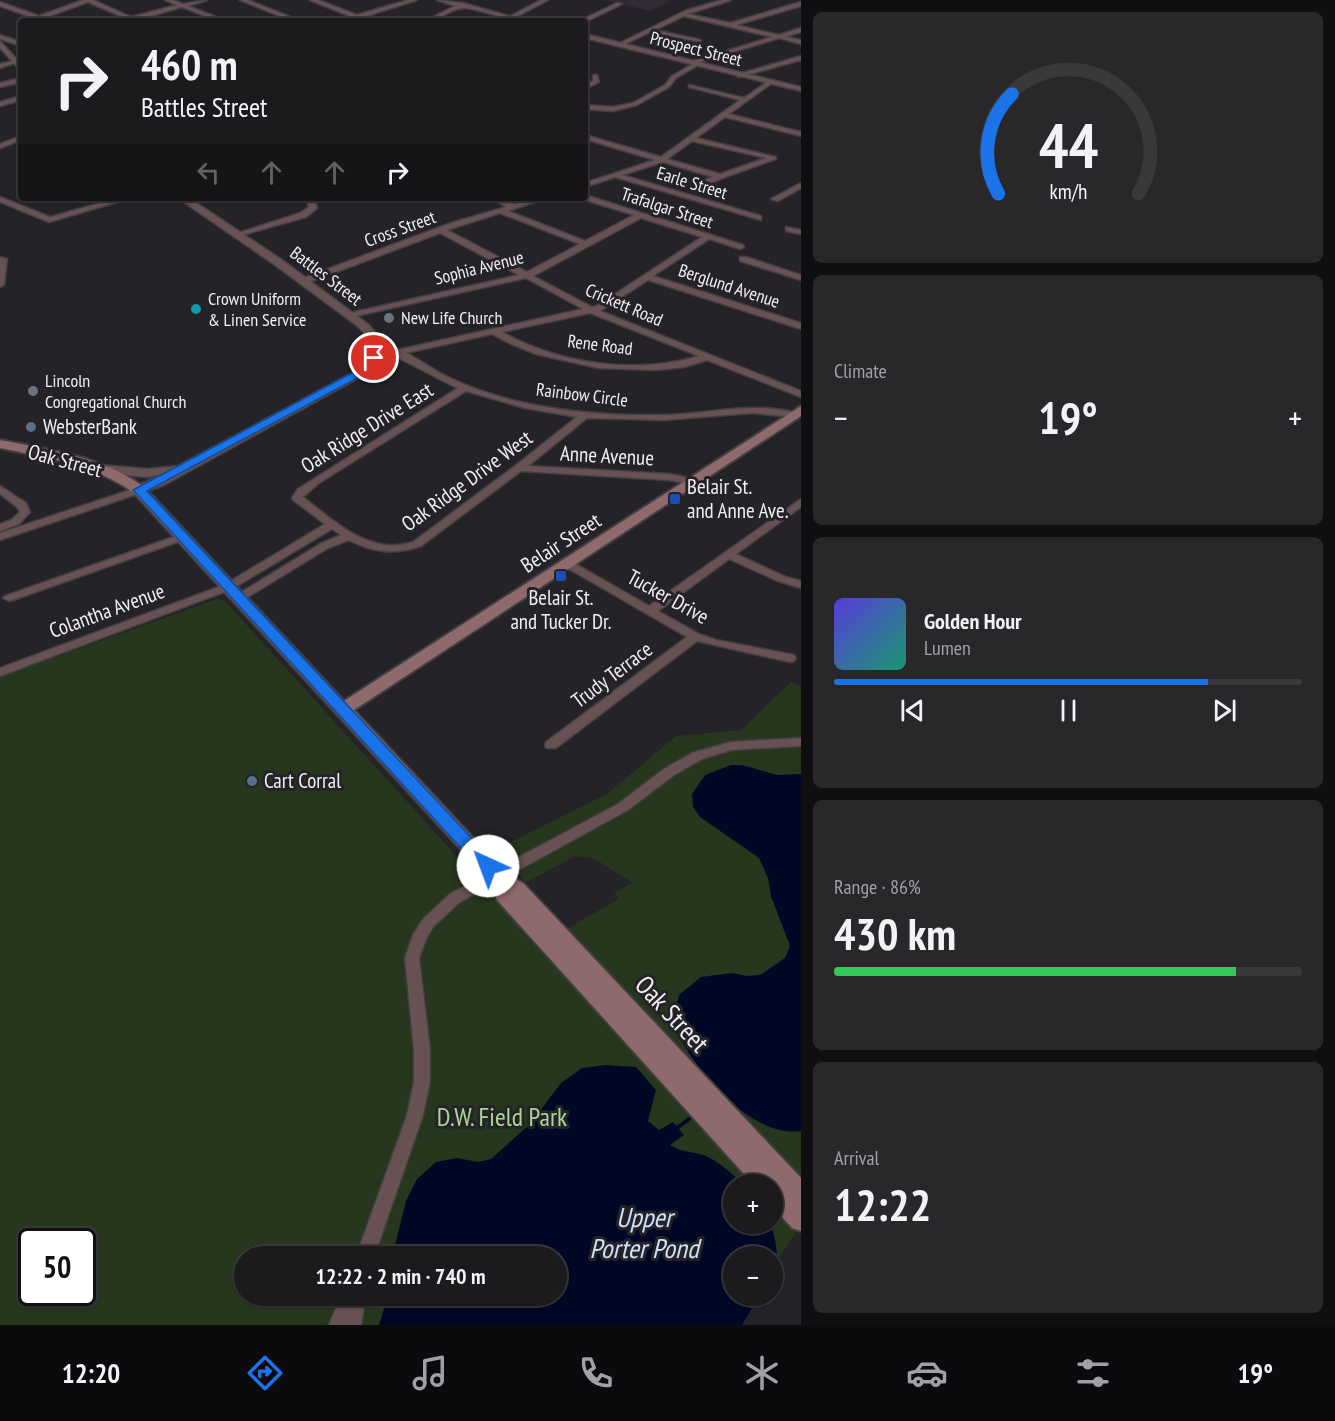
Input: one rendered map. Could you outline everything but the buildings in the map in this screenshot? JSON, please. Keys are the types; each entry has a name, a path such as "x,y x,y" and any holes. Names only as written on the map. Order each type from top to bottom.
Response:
{"main road":[{"name":"Belair Street","path":"342,710 797,412"},
{"name":"Oak Street","path":"0,444 100,469 139,490 498,877 517,889 581,968 748,1150 800,1212"},
{"name":"Oak Street","path":"748,1150 762,1174"},
{"name":"Oak Street","path":"783,1198 800,1212"}],"street":[{"path":"0,4 39,18 88,0 126,18"},
{"path":"168,0 215,18"},
{"path":"137,18 204,0"},
{"path":"243,0 289,18"},
{"path":"316,1 331,0"},
{"path":"354,18 414,0"},
{"path":"440,0 508,18"},
{"path":"434,18 474,0"},
{"path":"513,18 546,0"},
{"path":"619,45 683,14 728,0"},
{"path":"796,0 801,3"},
{"path":"316,1 361,18"},
{"path":"729,25 801,3"},
{"path":"588,18 619,4"},
{"path":"683,14 801,42"},
{"path":"648,30 699,41"},
{"path":"588,107 614,110 635,104 662,89 674,77 702,60 801,30"},
{"path":"0,37 18,45"},
{"name":"Prospect Street","path":"588,37 801,88"},
{"path":"3,47 18,46"},
{"path":"3,47 18,66"},
{"path":"740,75 801,58"},
{"path":"0,66 15,62"},
{"path":"786,62 801,65"},
{"path":"588,86 596,82 595,76"},
{"path":"0,85 18,81"},
{"path":"588,184 618,176 661,159 770,82"},
{"path":"691,86 747,99"},
{"path":"0,104 18,99"},
{"path":"724,116 801,134"},
{"path":"588,138 719,176"},
{"path":"0,146 18,139"},
{"path":"692,139 774,158 719,176 700,185"},
{"name":"Earle Street","path":"618,176 759,218"},
{"path":"775,199 801,185"},
{"name":"Trafalgar Street","path":"588,198 740,248"},
{"path":"0,199 49,220 117,201"},
{"name":"Battles Street","path":"188,201 240,234 304,280 373,336 377,348"},
{"path":"240,234 303,215 313,208 311,201"},
{"path":"502,201 513,207"},
{"name":"Cross Street","path":"304,280 441,230 532,201"},
{"path":"0,209 13,204"},
{"path":"501,210 586,244"},
{"name":"Sophia Avenue","path":"350,316 526,276 640,215"},
{"path":"789,229 801,232"},
{"name":"Crickett Road","path":"441,230 591,310 801,394"},
{"path":"399,352 603,306 707,237"},
{"path":"0,259 3,259 0,285"},
{"path":"743,259 801,278"},
{"name":"Berglund Avenue","path":"647,277 801,326"},
{"name":"Rene Road","path":"493,331 503,338 535,351 601,366 684,365 707,357"},
{"path":"0,537 139,490 194,463 358,374 374,358 377,348"},
{"name":"Rainbow Circle","path":"377,348 399,352 428,370 466,387 512,402 585,415 660,418 765,409 797,412"},
{"name":"Oak Ridge Drive East","path":"333,524 297,498 302,490 466,387"},
{"name":"Oak Ridge Drive West","path":"333,524 374,549 404,551 417,544 519,468 585,415"},
{"path":"100,469 148,472 170,470 194,463"},
{"name":"Anne Avenue","path":"519,468 669,477 692,481"},
{"path":"0,489 22,505 25,512 15,522 0,528"},
{"path":"651,610 801,502"},
{"path":"233,592 333,524"},
{"path":"233,592 324,546 351,535"},
{"path":"9,597 182,537"},
{"path":"728,554 782,579 801,585"},
{"name":"Tucker Drive","path":"568,564 695,637 790,658"},
{"name":"Colantha Avenue","path":"0,672 233,592"},
{"name":"Trudy Terrace","path":"551,745 695,637"},
{"path":"369,1246 415,1115 422,1082 422,1050 412,981 412,958 415,946 428,923 463,893 498,877 623,807 669,772 697,756 732,746 801,742"},
{"path":"338,1325 346,1306"},
{"path":"352,1325 355,1306"}],"shaded area":[{"path":"606,0 666,0 671,1 650,11"}],"green space":[{"name":"D.W. Field Park","path":"217,599 225,601 745,1174 723,1174 723,1234 783,1234 783,1215 797,1231 783,1251 783,1246 723,1246 723,1306 732,1306 729,1325 0,1325 0,677"},
{"path":"791,682 801,687 801,1176 568,928 619,899 614,893 633,883 595,859 576,856 526,882 495,850 607,794 676,736 741,730"}],"water":[{"path":"731,765 742,765 777,775 801,774 801,1131 784,1131 766,1125 732,1103 703,1073 674,1027 674,1015 679,995 701,977 732,973 747,976 760,975 785,958 790,946 771,896 768,878 759,858 700,817 693,807 692,794 705,775"},
{"name":"Upper Porter Pond","path":"606,1065 636,1067 656,1090 648,1121 659,1130 673,1122 684,1135 670,1145 701,1154 732,1174 723,1174 723,1234 774,1234 776,1246 723,1246 723,1306 753,1306 742,1325 379,1325 385,1306 567,1306 567,1246 395,1246 406,1201 417,1179 436,1162 457,1158 478,1162 491,1159 530,1124 561,1083 582,1068"}],"waterway":[{"path":"677,1128 689,1119"}],"place":[{"name":"Crown Uniform & Linen Service","path":"196,309"},
{"name":"New Life Church","path":"389,318"},
{"name":"Lincoln Congregational Church","path":"33,391"},
{"name":"WebsterBank","path":"31,427"},
{"name":"Belair St. and Anne Ave.","path":"675,499"},
{"name":"Belair St. and Tucker Dr.","path":"561,576"},
{"name":"Cart Corral","path":"252,781"}],"route":[{"path":"374,358 358,374 159,482 139,490 488,866"}]}
